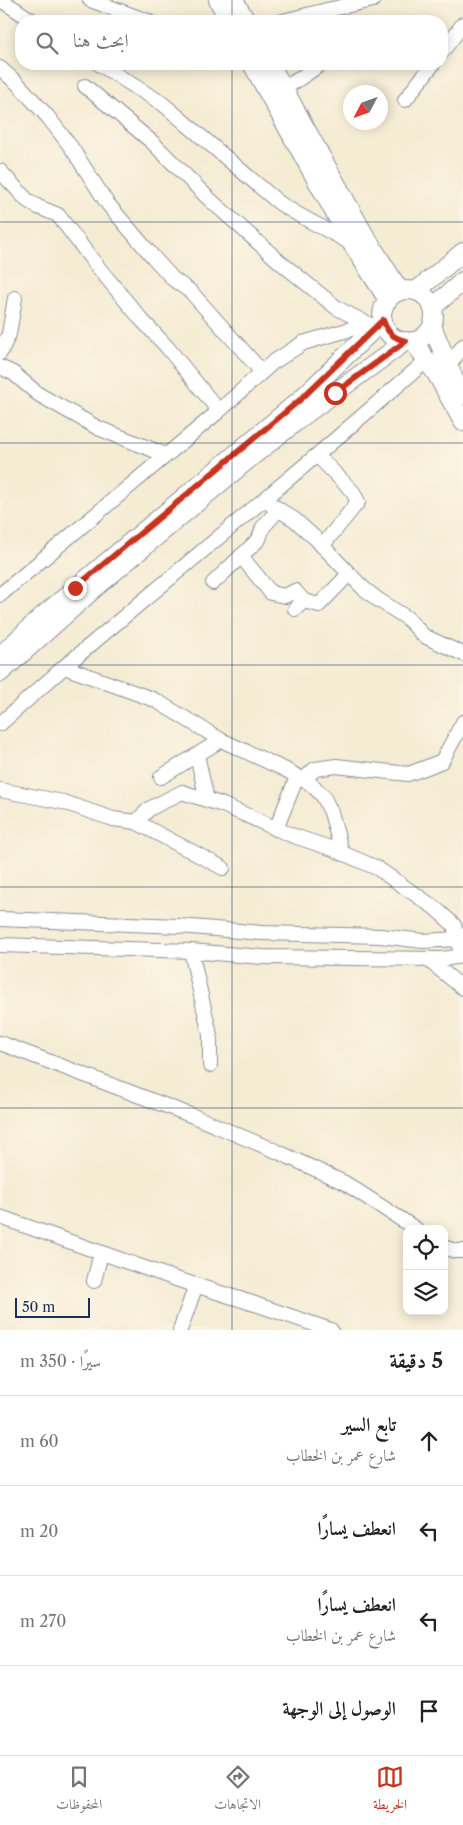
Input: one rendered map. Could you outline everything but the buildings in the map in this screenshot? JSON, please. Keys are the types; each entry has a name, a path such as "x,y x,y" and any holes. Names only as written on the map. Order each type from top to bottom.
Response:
{"main road":[{"path":"218,0 227,15"},
{"path":"234,0 243,15"},
{"path":"0,673 96,587 250,458 306,414 410,341 421,338 428,333 432,326 434,317 433,307 429,300 401,294 352,244 255,70"},
{"path":"273,70 361,229 401,294"},
{"path":"0,656 39,619 301,399 373,323 384,306 463,252"},
{"path":"433,307 463,281"},
{"path":"373,323 385,328 398,339 410,341 437,375 463,422"},
{"path":"432,326 448,367 463,395"}],"street":[{"path":"0,0 24,15"},
{"path":"90,0 131,15"},
{"path":"306,15 373,0"},
{"path":"448,44 463,24"},
{"path":"0,68 48,117 107,203 154,258 173,279 191,292 262,372"},
{"path":"109,70 163,104 278,202 294,213 329,230 352,244"},
{"path":"284,89 312,70"},
{"path":"405,100 428,70"},
{"path":"85,86 152,142 207,197 280,262 337,308 373,323"},
{"path":"0,171 27,200 38,207 58,215 93,261 219,411"},
{"path":"0,353 9,334 15,298"},
{"path":"0,595 219,411 272,363 303,344 373,323"},
{"path":"448,367 463,346"},
{"path":"0,724 64,667 264,500 426,361"},
{"path":"0,367 13,373 38,394 98,428 166,455"},
{"path":"317,455 353,492 358,502 322,546"},
{"path":"264,500 295,520 376,599 407,618 424,636 463,654"},
{"path":"213,583 259,539 263,527 279,509"},
{"path":"241,556 271,593 285,596 295,591 300,605 319,605 349,574"},
{"path":"64,667 155,700 221,740 311,784 323,796 331,812 342,853"},
{"path":"276,829 300,778 315,769 336,766 408,774 415,772 442,761 463,722"},
{"path":"161,777 221,740"},
{"path":"197,756 207,800"},
{"path":"0,790 63,802 113,819 136,822 179,843 223,868"},
{"path":"0,945 190,951 263,957 442,959 463,956 460,937 454,925 436,908 377,868 342,853 276,829 223,805 182,792 149,810 136,822"},
{"path":"0,919 180,926 262,933 381,936 423,941 460,937"},
{"path":"190,951 210,1035 210,1065"},
{"path":"427,959 463,988"},
{"path":"0,1043 193,1116 276,1151 345,1183 410,1225"},
{"path":"0,1217 331,1330"},
{"path":"448,1249 455,1252 463,1251"},
{"path":"94,1281 101,1253"},
{"path":"184,1329 196,1285"}],"route":[{"path":"75,588 301,399 383,320 385,328 391,334 398,339 406,341 335,393"}]}
